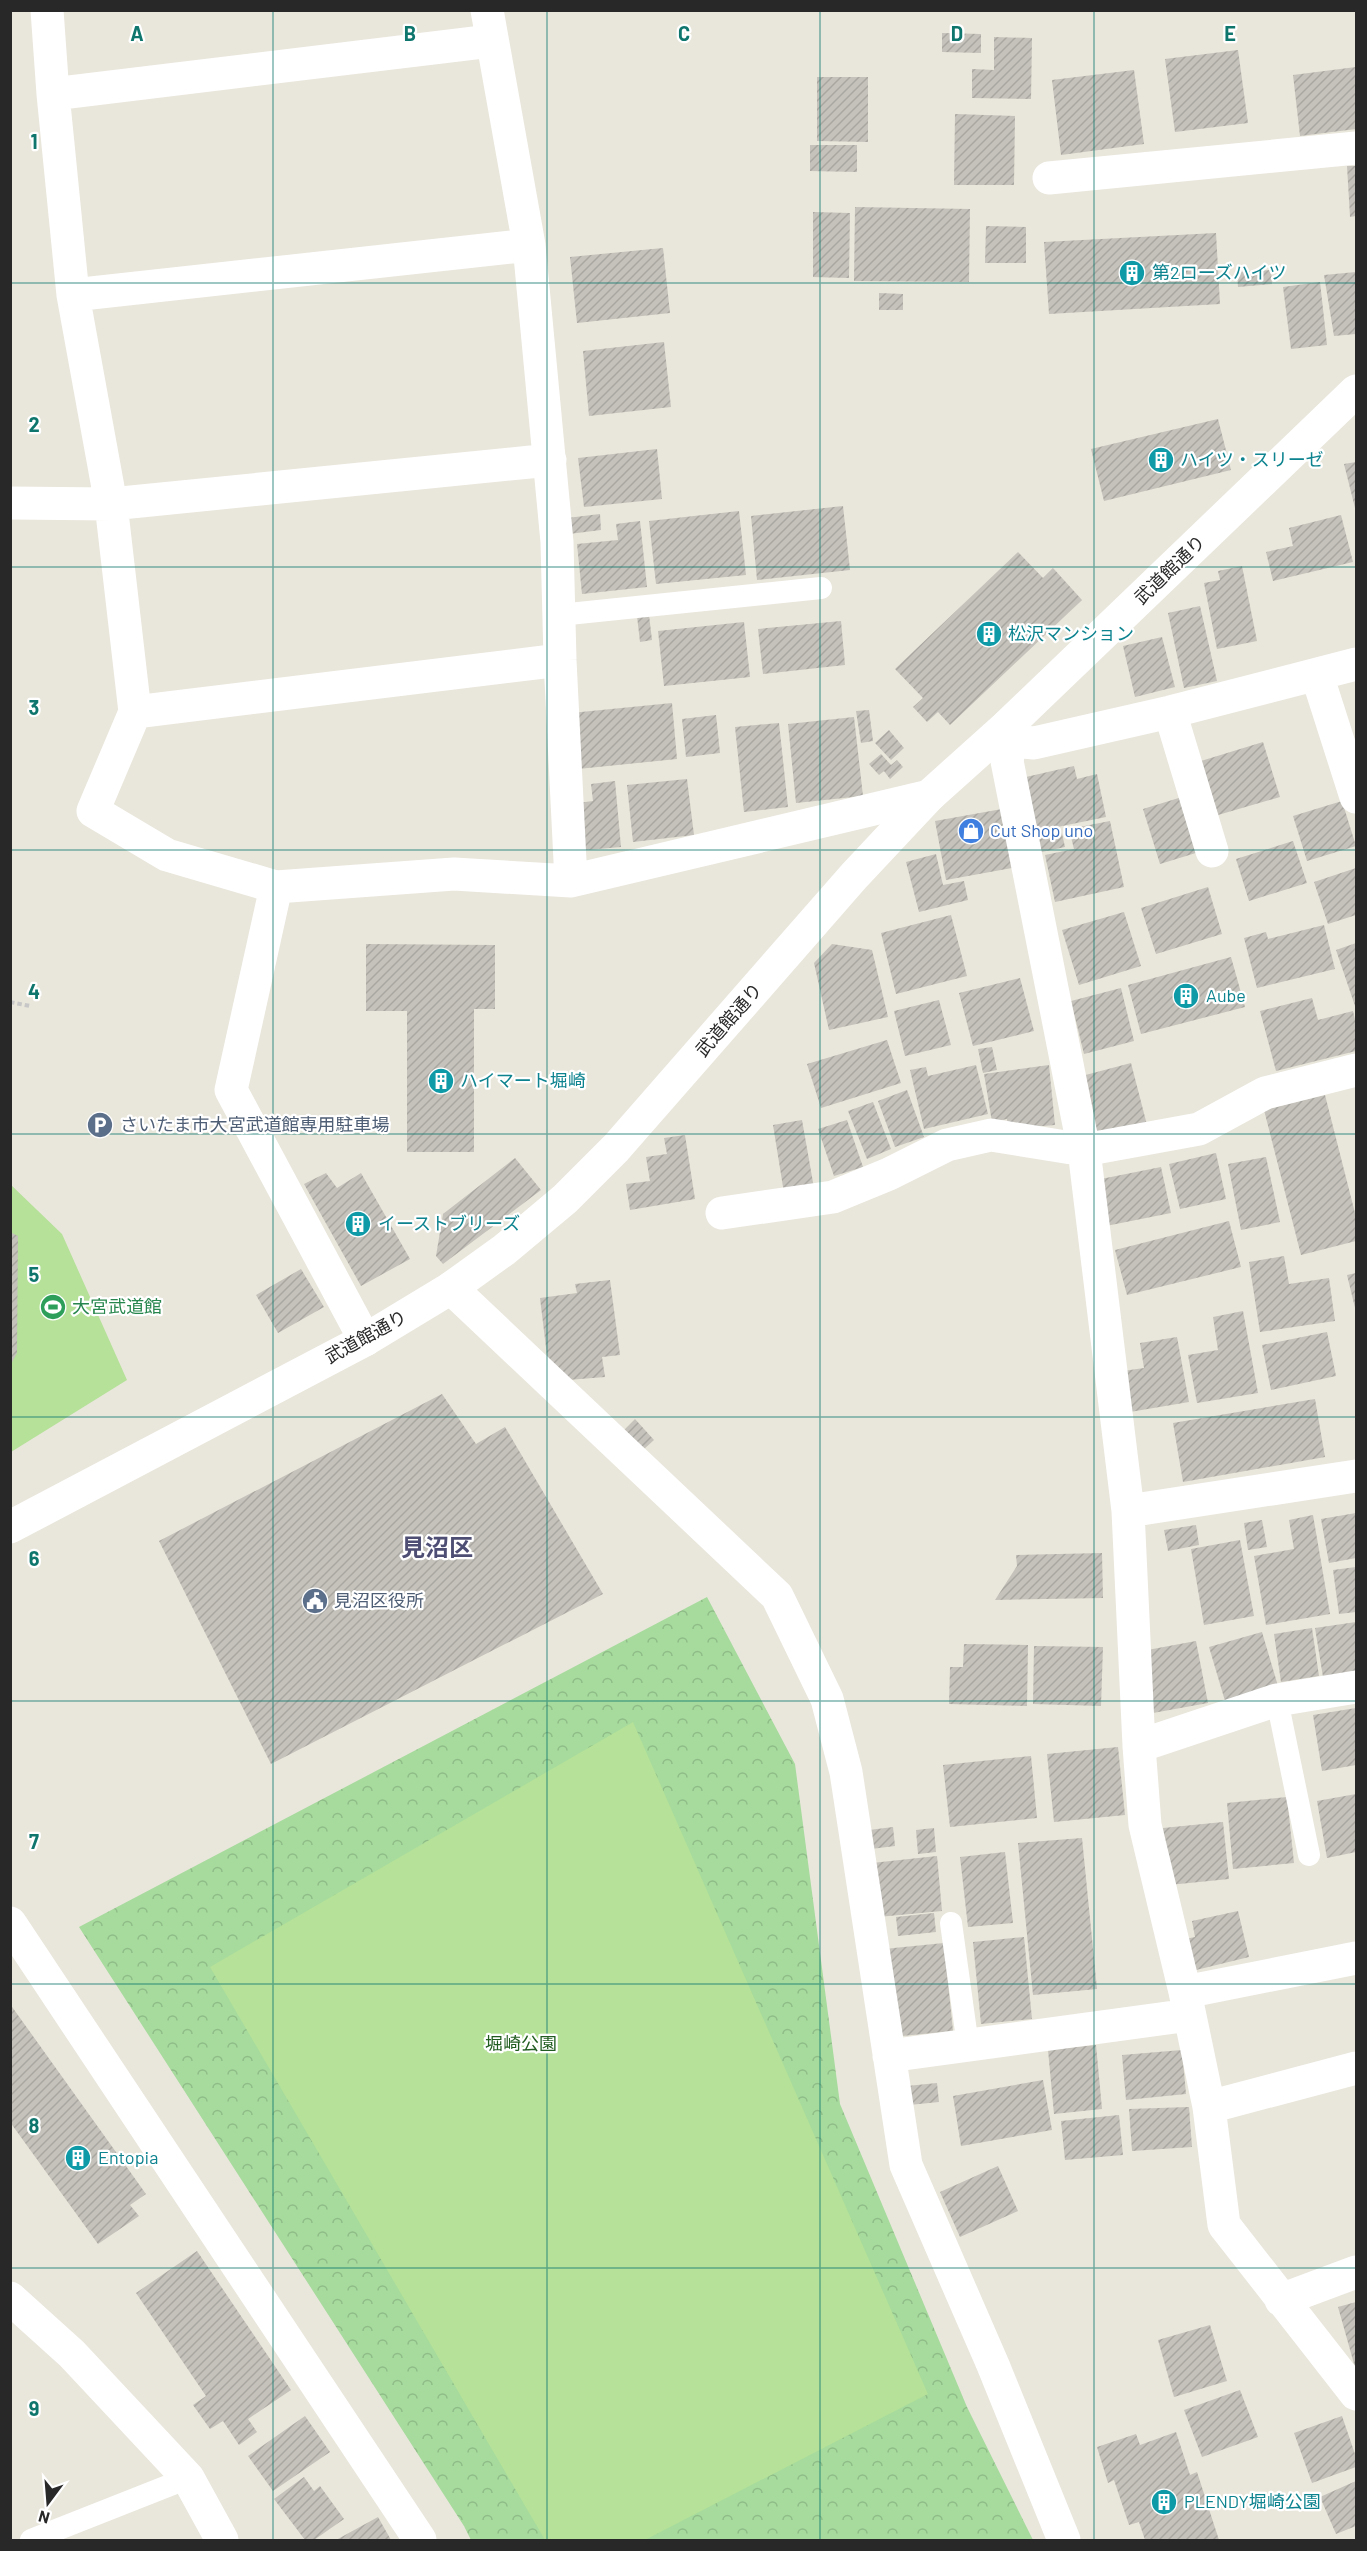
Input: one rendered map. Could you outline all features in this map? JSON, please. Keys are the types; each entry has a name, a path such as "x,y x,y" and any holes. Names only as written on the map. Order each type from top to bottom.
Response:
{"street":[{"path":"47,10 73,295 111,504 135,712 93,811 167,855 276,887 454,874 571,881 929,796"},
{"path":"53,94 489,26 529,245 550,459 558,543 560,660 571,881"},
{"path":"1049,178 1356,148"},
{"path":"73,295 529,245"},
{"name":"武道館通り","path":"10,1527 365,1340 451,1288 504,1250 565,1199 616,1148 854,876 929,796 1009,733 1356,391"},
{"path":"10,503 111,504 550,459"},
{"path":"135,712 560,660"},
{"path":"1356,664 1170,712 1034,743 1009,733 1007,760 1084,1150 1128,1511 1145,1825 1209,2107 1224,2225 1356,2394"},
{"path":"1317,675 1356,797"},
{"path":"1170,712 1212,851"},
{"path":"276,887 231,1090 365,1340"},
{"path":"722,1213 833,1197 889,1174 946,1145 991,1135 1084,1150 1199,1129 1265,1093 1356,1070"},
{"path":"451,1288 777,1596 826,1699 846,1772 906,2165 993,2365 1064,2541"},
{"path":"1128,1511 1356,1476"},
{"path":"1139,1746 1277,1700 1356,1688"},
{"path":"10,1923 420,2541"},
{"path":"889,2056 968,2046 1187,2004 1356,1958"},
{"path":"1209,2107 1356,2068"},
{"path":"1281,2300 1356,2272"},
{"path":"10,2298 72,2354 188,2478 222,2541"}],"lane":[{"path":"559,615 821,588"},
{"path":"1277,1700 1309,1855"},
{"path":"951,1923 968,2046"},
{"path":"31,2541 188,2478"}],"path":[{"path":"10,1002 30,1006"}],"green space":[{"name":"大宮武道館","path":"10,1184 62,1234 127,1380 11,1452"},
{"name":"堀崎公園","path":"707,1597 795,1764 840,2104 967,2407 1033,2540 471,2540 79,1927"},
{"name":"堀崎公園","path":"633,1722 928,2394 645,2540 545,2540 210,1967"}],"building":[{"path":"942,33 981,34 981,53 942,52"},
{"path":"994,37 1032,38 1031,99 972,98 972,69 994,70"},
{"path":"1238,50 1248,123 1175,132 1165,59"},
{"path":"1356,67 1356,129 1300,136 1293,75"},
{"path":"1134,70 1144,144 1061,155 1052,80"},
{"path":"817,77 868,77 868,142 817,141"},
{"path":"955,114 1015,116 1014,185 954,185"},
{"path":"810,145 857,145 857,172 810,171"},
{"path":"1347,166 1356,166 1356,216 1350,217"},
{"path":"855,207 970,209 969,282 854,281"},
{"path":"813,212 850,213 849,278 813,277"},
{"path":"986,226 1026,227 1026,263 985,263"},
{"name":"第2ローズハイツ","path":"1216,233 1220,304 1049,314 1044,242"},
{"path":"663,248 670,313 577,323 570,257"},
{"path":"1271,270 1272,284 1238,287 1237,272"},
{"path":"1356,272 1356,334 1334,336 1324,275"},
{"path":"1320,282 1327,345 1291,349 1283,287"},
{"path":"879,293 903,294 903,310 879,310"},
{"path":"664,342 671,407 589,416 583,351"},
{"name":"ハイツ・スリーゼ","path":"1218,419 1231,470 1104,501 1091,449"},
{"path":"657,449 662,499 584,507 578,458"},
{"path":"1356,462 1356,512 1344,464"},
{"path":"843,506 850,570 757,580 751,516"},
{"path":"739,511 746,575 656,584 649,521"},
{"path":"600,514 601,530 569,534 567,518"},
{"path":"1341,515 1353,562 1273,581 1266,552 1293,546 1289,528"},
{"path":"640,521 647,587 582,594 577,544 618,540 616,524"},
{"name":"松沢マンション","path":"1018,552 1043,578 1053,568 1082,600 950,725 938,712 927,722 913,707 923,698 895,669"},
{"path":"1242,566 1257,641 1217,649 1204,583 1220,580 1218,571"},
{"path":"1200,606 1217,681 1184,688 1168,613"},
{"path":"649,615 652,640 640,642 637,616"},
{"path":"841,621 845,665 763,674 758,629"},
{"path":"744,622 750,677 664,686 658,631"},
{"path":"1162,637 1175,687 1135,697 1123,646"},
{"path":"672,703 677,759 578,769 571,713"},
{"path":"869,710 873,741 861,743 856,711"},
{"path":"716,715 720,753 686,757 682,719"},
{"path":"854,717 863,796 796,803 788,724"},
{"path":"779,723 788,807 744,812 735,727"},
{"path":"889,730 904,748 891,760 875,743"},
{"path":"1263,742 1280,797 1218,815 1201,761"},
{"path":"881,754 891,765 897,760 903,767 890,779 884,771 879,775 869,764"},
{"path":"1074,766 1077,779 1097,774 1106,817 1038,831 1026,777"},
{"path":"687,779 694,835 633,842 627,785"},
{"path":"615,781 621,847 575,851 570,804 593,801 591,784"},
{"path":"1182,797 1199,852 1160,864 1143,809"},
{"path":"1342,801 1356,846 1307,861 1293,816"},
{"path":"1002,809 1012,868 946,880 935,821"},
{"path":"1110,821 1124,887 1055,902 1045,855 1074,849 1069,829"},
{"path":"1061,829 1065,847 1037,853 1033,835"},
{"path":"1293,841 1307,883 1249,901 1236,859"},
{"path":"936,854 943,885 964,881 968,900 919,912 906,862"},
{"path":"1356,868 1356,915 1328,924 1314,882"},
{"path":"1208,887 1222,934 1156,954 1141,908"},
{"path":"1124,912 1141,966 1079,985 1062,930"},
{"path":"951,915 967,976 896,994 881,933"},
{"path":"1324,925 1335,969 1257,988 1244,938 1266,932 1268,939"},
{"path":"1356,943 1356,1009 1336,950"},
{"name":"ハイマート堀崎","path":"366,944 495,945 495,1009 474,1009 474,1152 407,1152 407,1011 366,1011"},
{"path":"832,944 872,950 888,1017 829,1030 814,963"},
{"name":"Aube","path":"1231,957 1245,1007 1141,1034 1128,985"},
{"path":"1020,978 1034,1031 973,1046 959,993"},
{"path":"1121,988 1134,1041 1084,1054 1071,1001"},
{"path":"1312,998 1318,1020 1353,1011 1356,1024 1356,1051 1276,1071 1260,1011"},
{"path":"939,1000 951,1045 905,1056 894,1011"},
{"path":"887,1040 901,1083 821,1108 807,1064"},
{"path":"992,1047 997,1070 983,1073 978,1049"},
{"path":"1131,1063 1147,1125 1094,1138 1078,1077"},
{"path":"976,1065 988,1114 924,1129 910,1070 926,1067 928,1076"},
{"path":"1049,1065 1055,1125 1008,1129 1007,1119 992,1122 984,1074"},
{"path":"907,1090 924,1137 895,1147 878,1101"},
{"path":"1325,1095 1356,1217 1356,1241 1301,1255 1264,1110"},
{"path":"873,1102 891,1149 867,1159 848,1111"},
{"path":"802,1120 814,1188 784,1193 773,1125"},
{"path":"847,1120 863,1167 834,1176 818,1129"},
{"path":"685,1135 695,1199 630,1210 626,1184 650,1181 646,1157 667,1154 664,1138"},
{"path":"1216,1153 1226,1199 1180,1209 1169,1164"},
{"path":"1266,1157 1280,1222 1241,1230 1228,1164"},
{"path":"515,1158 541,1190 443,1264 436,1256 443,1214"},
{"path":"1161,1167 1171,1213 1106,1226 1096,1180"},
{"name":"イーストブリーズ","path":"326,1173 337,1188 361,1173 410,1259 361,1286 304,1184"},
{"path":"1229,1221 1241,1267 1127,1295 1115,1250"},
{"path":"10,1232 18,1236 17,1353 10,1366"},
{"path":"1284,1256 1289,1284 1329,1278 1335,1321 1260,1332 1249,1262"},
{"path":"301,1269 324,1307 278,1333 256,1295"},
{"path":"1356,1273 1356,1312 1347,1275"},
{"path":"610,1280 620,1355 602,1357 605,1377 568,1380 548,1364 540,1298 577,1293 575,1284"},
{"path":"1243,1311 1258,1393 1197,1403 1188,1355 1218,1350 1213,1317"},
{"path":"1327,1332 1336,1376 1271,1390 1262,1345"},
{"path":"1177,1337 1189,1402 1124,1413 1116,1372 1144,1368 1140,1343"},
{"path":"442,1394 476,1444 505,1427 603,1594 271,1764 159,1541"},
{"path":"1315,1399 1325,1457 1183,1482 1173,1423"},
{"path":"635,1419 654,1440 643,1450 624,1430"},
{"path":"1356,1513 1356,1558 1329,1563 1321,1519"},
{"path":"1313,1515 1330,1614 1266,1625 1254,1556 1294,1549 1289,1520"},
{"path":"1262,1520 1267,1547 1248,1550 1244,1523"},
{"path":"1196,1525 1199,1545 1168,1551 1164,1530"},
{"path":"1240,1540 1254,1616 1204,1625 1191,1549"},
{"path":"1102,1553 1103,1598 995,1600 1017,1566 1016,1555"},
{"path":"1356,1567 1356,1612 1339,1614 1333,1570"},
{"path":"1356,1622 1356,1672 1323,1677 1315,1628"},
{"path":"1312,1628 1319,1676 1281,1682 1274,1634"},
{"path":"1262,1632 1278,1686 1225,1701 1209,1647"},
{"path":"1196,1641 1208,1703 1153,1713 1142,1651"},
{"path":"964,1644 1028,1645 1027,1706 949,1704 950,1667 963,1667"},
{"path":"1034,1646 1103,1647 1101,1706 1033,1704"},
{"path":"1356,1708 1356,1765 1322,1771 1313,1715"},
{"path":"1118,1747 1125,1815 1054,1822 1047,1754"},
{"path":"1031,1756 1037,1818 950,1827 943,1765"},
{"path":"1356,1794 1356,1852 1327,1858 1317,1801"},
{"path":"1287,1797 1294,1863 1233,1869 1227,1803"},
{"path":"1223,1822 1229,1879 1169,1885 1163,1828"},
{"path":"893,1827 895,1846 863,1850 861,1831"},
{"path":"934,1828 936,1852 918,1854 916,1830"},
{"path":"1082,1838 1097,1989 1033,1995 1018,1843"},
{"path":"1005,1852 1013,1923 968,1927 960,1857"},
{"path":"937,1856 942,1911 878,1917 872,1863"},
{"path":"1238,1911 1249,1957 1192,1971 1185,1939 1195,1937 1192,1921"},
{"path":"934,1913 936,1932 898,1936 896,1917"},
{"path":"1024,1937 1032,2019 981,2024 973,1942"},
{"path":"944,1943 953,2031 892,2037 884,1949"},
{"name":"Entopia","path":"10,2004 146,2194 130,2205 139,2216 98,2244 10,2122"},
{"path":"1096,2045 1102,2109 1054,2114 1048,2050"},
{"path":"1182,2050 1186,2094 1126,2100 1122,2055"},
{"path":"1043,2080 1052,2130 961,2146 953,2096"},
{"path":"937,2083 939,2102 909,2105 907,2086"},
{"path":"1189,2107 1192,2147 1132,2151 1129,2109"},
{"path":"1119,2115 1123,2155 1065,2160 1061,2121"},
{"path":"998,2166 1018,2211 960,2237 940,2192"},
{"path":"197,2251 291,2390 248,2419 257,2432 239,2445 223,2421 210,2429 193,2405 206,2396 136,2293"},
{"path":"1356,2302 1356,2371 1338,2307"},
{"path":"1210,2325 1227,2381 1174,2397 1158,2340"},
{"path":"1240,2390 1258,2437 1202,2457 1184,2410"},
{"path":"305,2416 330,2452 273,2491 248,2456"},
{"path":"1342,2416 1356,2457 1356,2467 1312,2483 1294,2433"},
{"name":"PLENDY堀崎公園","path":"1176,2432 1190,2475 1197,2472 1219,2540 1145,2540 1139,2522 1129,2525 1114,2480 1108,2483 1097,2447 1136,2434 1140,2445"},
{"path":"304,2477 314,2491 320,2486 344,2519 314,2540 305,2540 274,2499"},
{"path":"1356,2481 1356,2526 1336,2534 1320,2497"},
{"path":"378,2517 391,2540 336,2540"}],"place":[{"name":"第2ローズハイツ","path":"1132,273"},
{"name":"ハイツ・スリーゼ","path":"1161,460"},
{"name":"松沢マンション","path":"989,634"},
{"name":"Cut Shop uno","path":"971,831"},
{"name":"Aube","path":"1186,996"},
{"name":"ハイマート堀崎","path":"441,1081"},
{"name":"さいたま市大宮武道館専用駐車場","path":"100,1125"},
{"name":"イーストブリーズ","path":"358,1224"},
{"name":"大宮武道館","path":"53,1307"},
{"name":"見沼区役所","path":"315,1601"},
{"name":"Entopia","path":"78,2158"},
{"name":"PLENDY堀崎公園","path":"1164,2502"}],"district":[{"name":"見沼区","path":"437,1548"}]}
